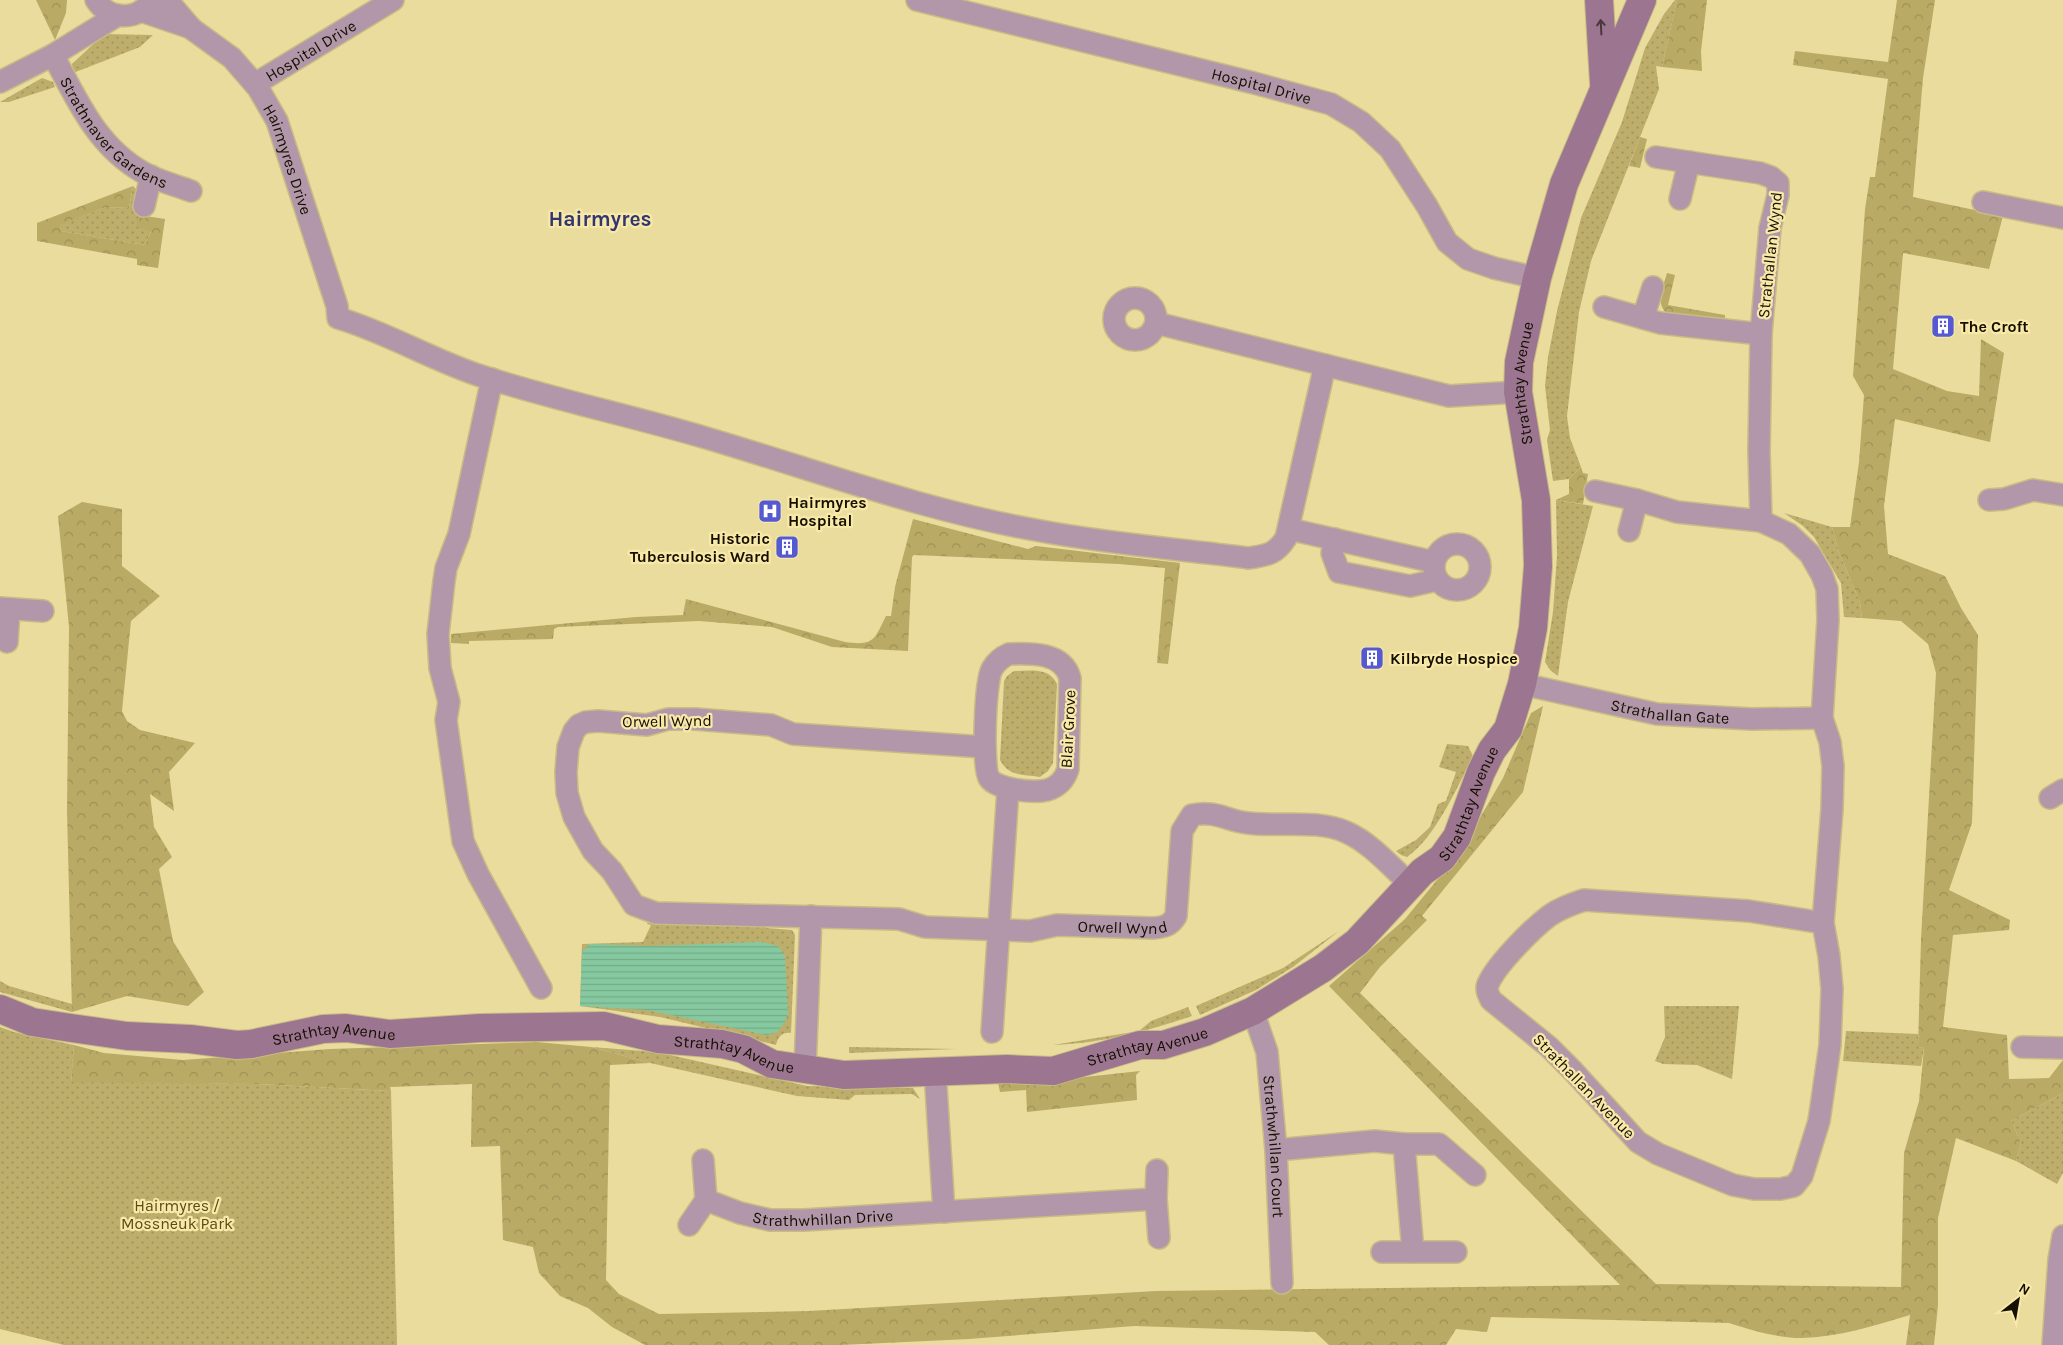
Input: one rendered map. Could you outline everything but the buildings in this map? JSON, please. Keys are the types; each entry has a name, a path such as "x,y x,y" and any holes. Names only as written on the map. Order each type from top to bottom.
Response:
{"street":[{"path":"72,42 94,0 105,10 118,15 134,15 147,6"},
{"name":"Hairmyres Drive","path":"167,0 192,29"},
{"name":"Hospital Drive","path":"255,84 392,0"},
{"name":"Hospital Drive","path":"917,0 1254,83 1331,104 1361,122 1390,149 1428,206 1447,242 1468,259 1494,268 1537,278"},
{"name":"Strathtay Avenue","path":"1599,0 1604,89"},
{"path":"1606,0 1624,0"},
{"name":"Strathtay Avenue","path":"0,1009 32,1022 71,1028 127,1036 190,1039 237,1045 251,1044 323,1029 346,1028 390,1034 480,1028 604,1026 658,1039 722,1044 743,1050 772,1064 844,1075 1007,1069 1033,1072 1052,1071 1140,1044 1163,1045 1205,1032 1253,1011 1323,968 1357,942 1426,868 1442,858 1457,837 1481,772 1492,750 1508,729 1522,684 1533,628 1538,566 1536,500 1518,392 1519,362 1537,278 1564,184 1642,0"},
{"name":"Hairmyres Drive","path":"147,6 192,29 232,58 255,84 277,121 336,306 338,318 365,326 426,354 492,379"},
{"path":"0,82 53,55 118,15"},
{"name":"Strathnaver Gardens","path":"53,55 92,126 126,160 151,176 191,191"},
{"name":"Strathallan Wynd","path":"1656,157 1760,173 1771,177 1778,183 1778,195 1770,228 1761,334 1759,451 1761,521"},
{"path":"1680,198 1689,162"},
{"path":"144,206 151,176"},
{"path":"1983,202 2063,218"},
{"path":"1644,318 1653,287"},
{"name":"Strathallan Wynd","path":"1604,307 1660,323 1761,334"},
{"path":"1156,323 1449,396 1518,392"},
{"path":"541,988 478,874 463,841 446,720 449,702 440,668 438,634 446,568 457,542 492,379 702,437 868,490 966,515 1042,532 1249,558 1267,555 1278,549 1286,538 1325,365"},
{"path":"1989,500 2004,499 2033,490 2063,495"},
{"path":"1595,491 1637,500 1677,512 1761,521 1789,534 1810,554 1822,575 1827,589 1828,620 1822,718"},
{"path":"1629,531 1637,500"},
{"path":"1289,529 1335,540 1435,571 1410,586 1339,572 1332,553 1335,540"},
{"path":"7,642 4,609 43,611"},
{"name":"Blair Grove","path":"1016,654 1044,656 1058,662 1068,670 1070,678 1068,769 1062,782 1047,790 1008,788 990,779 984,747 989,676 992,668 1003,656 1016,654"},
{"name":"Strathallan Gate","path":"1522,684 1657,714 1752,719 1822,718"},
{"name":"Orwell Wynd","path":"984,747 793,734 771,725 695,718 668,719 647,725 598,721 586,722 579,725 574,731 568,747 566,772 569,803 574,818 593,851 612,871 634,906 656,913 899,919 925,927 1030,930 1057,925 1153,928 1168,926 1176,916 1182,831 1192,815 1201,813 1224,816 1246,823 1324,826 1345,831 1359,839 1411,885"},
{"name":"Strathallan Avenue","path":"1822,718 1830,742 1833,766 1832,809 1823,923 1830,956 1832,989 1830,1045 1819,1121 1802,1176 1794,1186 1780,1189 1754,1189 1733,1186 1658,1154 1638,1142 1613,1117 1573,1071 1542,1042 1491,1000 1488,994 1488,982 1515,948 1549,916 1564,907 1584,900 1749,911 1823,923"},
{"path":"992,1032 1008,788"},
{"path":"805,1070 811,916"},
{"name":"Strathwhillan Court","path":"1253,1011 1267,1052 1276,1150 1282,1283"},
{"path":"2022,1047 2063,1048"},
{"path":"935,1071 944,1212"},
{"path":"1276,1150 1375,1141 1404,1144 1439,1144 1476,1176"},
{"path":"1404,1144 1413,1252"},
{"path":"688,1225 706,1200 703,1160"},
{"path":"1157,1170 1156,1199 1159,1238"},
{"name":"Strathwhillan Drive","path":"706,1200 740,1213 770,1220 804,1220 1156,1199"},
{"path":"2053,1345 2059,1260 2063,1236"},
{"path":"1382,1252 1456,1252"}],"green space":[{"path":"36,0 67,0 66,13 55,40"},
{"path":"1677,0 1662,67 1656,66 1659,89 1591,261 1579,312 1567,416 1570,438 1581,467 1569,479 1553,481 1547,440 1550,430 1545,386 1548,357 1557,311 1581,218 1622,122 1645,48 1664,14"},
{"path":"1677,0 1707,0 1701,51 1702,71 1662,67"},
{"path":"1897,0 1935,0 1923,78 1913,197 2003,216 1989,269 1903,253 1893,369 1947,391 1979,396 1981,339 2004,353 1990,442 1895,419 1884,506 1888,554 1945,576 1961,608 1978,635 1972,823 1949,890 2010,920 2009,930 1953,935 1943,1027 2007,1035 2009,1079 2049,1078 2063,1060 2063,1093 2011,1121 2021,1143 2016,1161 1956,1138 1938,1218 1938,1305 1934,1345 1906,1345 1910,1315 1843,1333 1801,1338 1773,1335 1729,1323 1491,1317 1487,1332 1456,1329 1446,1345 1329,1345 1315,1332 1134,1326 969,1339 841,1345 645,1345 612,1327 588,1308 560,1296 539,1273 533,1247 503,1240 500,1146 471,1147 472,1084 390,1087 391,1091 258,1084 71,1082 74,1045 104,1053 183,1060 330,1049 537,1042 591,1047 650,1063 610,1065 606,1280 619,1294 659,1314 809,1311 1156,1291 1620,1285 1329,986 1405,919 1437,880 1467,840 1503,778 1531,713 1543,706 1523,792 1422,916 1427,920 1380,967 1360,993 1656,1284 1901,1287 1904,1153 1919,1101 1924,1048 1918,1047 1921,939 1936,673 1928,644 1901,621 1862,618 1860,602 1839,552 1832,527 1850,527 1859,462 1864,395 1853,376 1865,209 1870,177 1875,177 1888,79 1793,65 1795,51 1888,62"},
{"path":"104,34 153,35 140,47 73,73 72,64"},
{"path":"42,78 53,82 55,87 9,102 0,102"},
{"path":"1640,137 1647,139 1640,168 1629,166"},
{"path":"133,186 137,190 134,212 139,215 151,232 145,245 61,231 59,225 106,207 129,208"},
{"path":"133,186 129,208 106,207 60,225 61,231 145,245 151,232 136,226 139,215 165,219 158,268 137,265 137,259 37,241 37,223"},
{"path":"1667,273 1675,275 1668,305 1725,315 1725,322 1667,314 1661,305 1661,300"},
{"path":"1581,467 1583,473 1588,474 1583,504 1556,500 1569,494 1569,479"},
{"path":"1556,500 1593,506 1568,602 1558,676 1550,670 1545,662 1553,612 1557,556"},
{"path":"82,502 122,509 122,566 160,596 131,621 122,711 127,721 140,730 195,743 169,772 174,811 150,794 154,827 172,857 159,869 173,941 204,992 188,1006 127,996 72,1012 67,811 69,627 58,516"},
{"path":"1784,513 1832,527 1839,552 1860,602 1862,618 1844,617 1841,583 1814,537 1803,526"},
{"path":"913,519 1028,549 1036,546 1180,563 1168,664 1157,663 1165,568 1119,564 914,555 912,557 908,651 832,647 772,627 699,621 558,627 554,629 553,639 469,641 469,644 451,643 451,634 636,617 683,615 686,599 845,642 868,642 879,631 886,616 891,616 895,587"},
{"path":"1014,671 1044,672 1054,679 1057,684 1053,763 1048,771 1040,777 1012,772 1000,760 1004,681"},
{"path":"1447,744 1468,746 1473,756 1436,825 1407,857 1401,855 1396,851 1416,840 1430,827 1438,804 1446,801 1456,772 1439,767"},
{"path":"650,918 763,922 767,928 792,930 795,935 791,1033 785,1033 781,1036 776,1045 660,1017 580,1006 582,944 643,942 651,925 647,924"},
{"path":"1339,931 1293,967 1256,990 1200,1015 1196,1006 1283,968"},
{"path":"0,981 9,986 72,1004 72,1012 0,992"},
{"path":"1664,1006 1739,1006 1732,1079 1697,1065 1663,1064 1655,1061 1665,1037"},
{"path":"1188,1007 1192,1016 1157,1027 1123,1036 1089,1042 1053,1045 1139,1031 1151,1021"},
{"name":"Hairmyres / Mossneuk Park","path":"0,1027 14,1032 74,1045 71,1081 258,1084 391,1091 397,1345 64,1345 0,1329"},
{"path":"1846,1031 1918,1034 1918,1047 1924,1048 1921,1066 1843,1061"},
{"path":"591,1047 657,1052 807,1086 913,1088 920,1099 912,1094 855,1095 849,1100 797,1096 650,1063"},
{"path":"849,1047 956,1049 849,1053"},
{"path":"1140,1071 1136,1075 1137,1100 1027,1112 1026,1090 1000,1092 998,1083 1048,1081"},
{"path":"2063,1093 2063,1173 2057,1184 2016,1161 2021,1143 2011,1121"}],"shaded area":[{"path":"761,942 778,946 785,956 788,1013 785,1022 777,1032 767,1035 647,1010 580,1006 582,952 590,944 650,946"}],"place":[{"name":"The Croft","path":"1943,326"},
{"name":"Hairmyres Hospital","path":"770,511"},
{"name":"Historic Tuberculosis Ward","path":"787,547"},
{"name":"Kilbryde Hospice","path":"1372,658"}],"district":[{"name":"Hairmyres","path":"600,219"}]}
